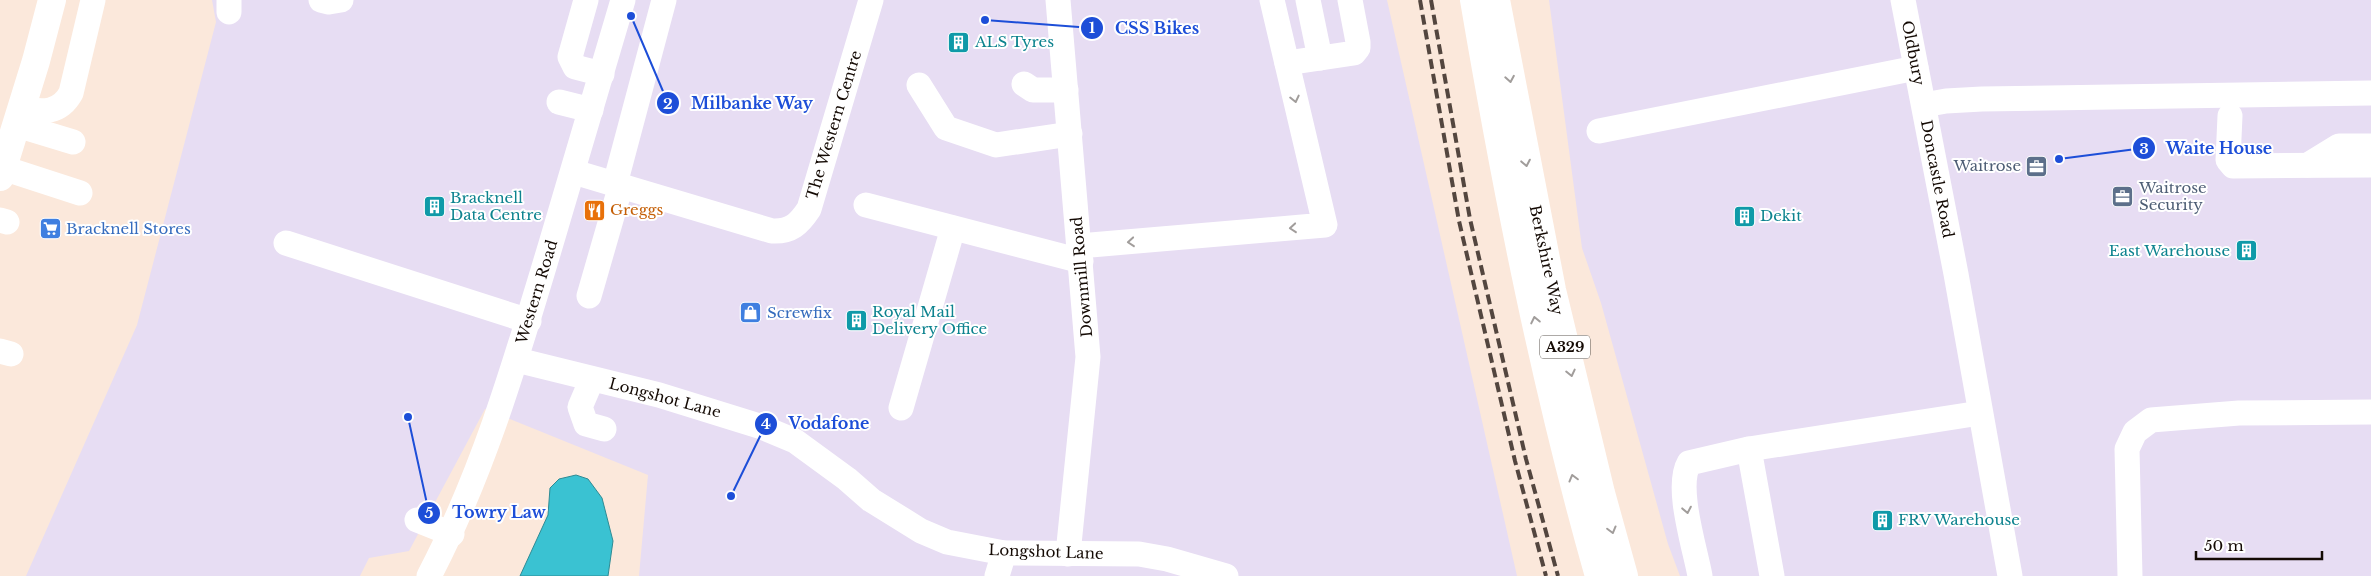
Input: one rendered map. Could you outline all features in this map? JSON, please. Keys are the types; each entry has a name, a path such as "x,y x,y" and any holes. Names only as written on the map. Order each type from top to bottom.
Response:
{"main road":[{"path":"3,168 20,116 52,0"},
{"name":"Berkshire Way","path":"1474,0 1493,45 1506,117 1552,290 1601,493 1624,576"},
{"name":"Berkshire Way","path":"1493,45 1496,0"},
{"name":"Berkshire Way","path":"1506,117 1505,182 1550,390 1599,576"}],"street":[{"path":"20,116 60,108 66,102 71,93 93,0"},
{"path":"321,0 329,2 341,0"},
{"path":"586,0 570,57 575,67 602,74"},
{"name":"Western Road","path":"429,576 452,534 488,447 517,360 574,172 623,0"},
{"path":"589,296 664,0"},
{"name":"The Western Centre","path":"574,172 772,232 785,232 796,225 809,209 871,0"},
{"name":"Downmill Road","path":"1058,0 1088,357 1068,554"},
{"path":"866,205 953,228 1080,254 1325,226 1272,0"},
{"path":"1308,0 1320,58"},
{"path":"1287,63 1354,53 1358,48 1350,0"},
{"name":"Oldbury","path":"1903,0 1924,105"},
{"path":"1599,131 1916,68"},
{"path":"1024,84 1033,90 1066,90"},
{"path":"919,85 946,128 996,145 1070,134"},
{"name":"Doncastle Road","path":"2010,576 1924,105 1946,101 1982,99 2371,93"},
{"path":"559,102 591,110"},
{"path":"20,116 73,142"},
{"path":"2230,116 2228,160 2233,166 2371,165"},
{"path":"2308,165 2339,146 2371,146"},
{"path":"3,168 72,185"},
{"path":"901,408 953,228"},
{"path":"286,243 529,321"},
{"name":"Longshot Lane","path":"517,360 659,395 759,426 795,441 847,479 871,500 921,531 1000,565 1068,554 1139,554 1167,559 1226,576"},
{"path":"592,378 580,407 586,424 604,429"},
{"path":"2130,576 2127,449 2135,432 2151,420 2240,413 2371,412"},
{"path":"1700,576 1686,500 1685,470 1689,463 1749,448 1980,413"},
{"path":"1749,448 1772,576"},
{"path":"418,520 452,534"}],"shaded area":[{"path":"212,0 1387,0 1517,576 639,576 648,475 485,409 409,551 369,558 360,576 26,576 137,325 216,22"},
{"path":"1549,0 2371,0 2371,576 1680,576 1668,544 1601,303 1582,248"}],"water":[{"path":"576,475 588,479 602,498 613,541 608,576 520,576 548,515 550,488 559,479"}],"railway":[{"path":"1420,0 1459,221 1515,461 1546,576"},
{"path":"1431,0 1470,219 1526,459 1558,576"}],"place":[{"name":"Milbanke Way","path":"631,16"},
{"name":"CSS Bikes","path":"985,20"},
{"name":"ALS Tyres","path":"959,42"},
{"name":"Waite House","path":"2059,159"},
{"name":"Waitrose","path":"2037,166"},
{"name":"Waitrose Security","path":"2123,197"},
{"name":"Bracknell Data Centre","path":"434,207"},
{"name":"Greggs","path":"594,210"},
{"name":"Dekit","path":"1744,216"},
{"name":"Bracknell Stores","path":"50,229"},
{"name":"East Warehouse","path":"2246,251"},
{"name":"Screwfix","path":"751,313"},
{"name":"Royal Mail Delivery Office","path":"856,321"},
{"name":"Towry Law","path":"408,417"},
{"name":"Vodafone","path":"731,496"},
{"name":"FRV Warehouse","path":"1882,520"}]}
